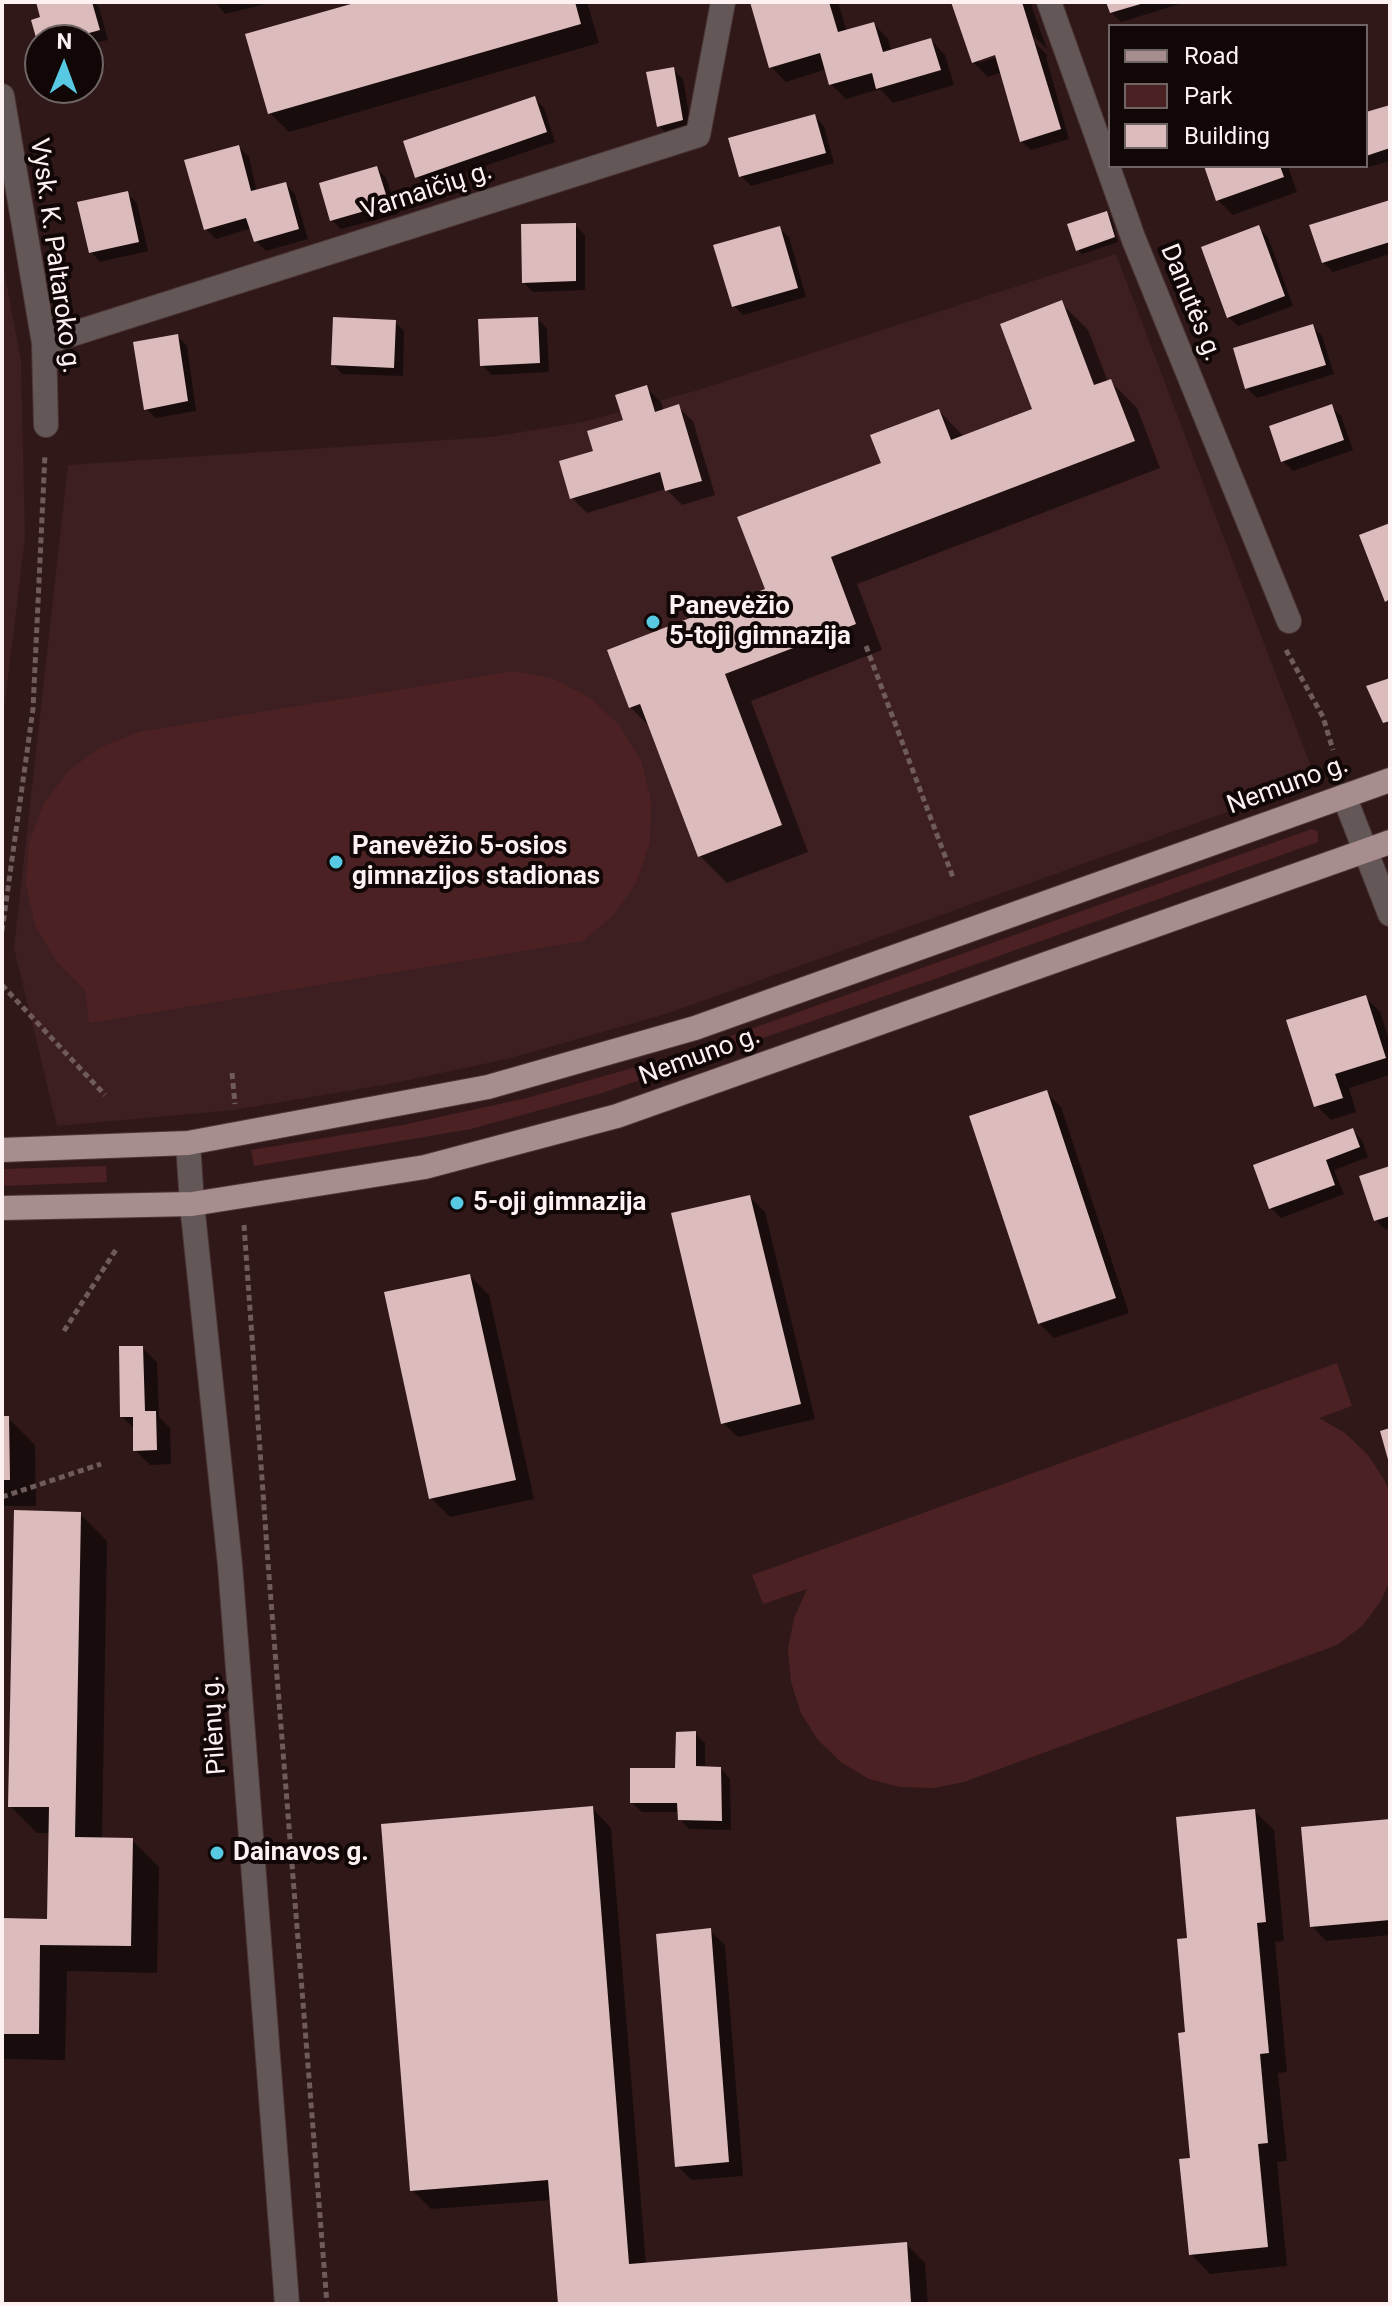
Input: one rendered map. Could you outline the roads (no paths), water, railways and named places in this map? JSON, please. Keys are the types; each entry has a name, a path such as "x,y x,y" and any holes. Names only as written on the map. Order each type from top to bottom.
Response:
{"main road":[{"name":"Nemuno g.","path":"2,1150 188,1143 488,1087 695,1028 1390,780"},
{"name":"Nemuno g.","path":"2,1208 192,1204 425,1167 617,1116 1390,842"}],"street":[{"name":"Varnaičių g.","path":"44,343 698,135 723,2"},
{"name":"Danutės g.","path":"1049,2 1108,167"},
{"name":"Vysk. K. Paltaroko g.","path":"2,96 44,343 46,425"},
{"name":"Danutės g.","path":"1108,168 1134,240 1289,621"},
{"path":"1344,796 1390,914"},
{"name":"Pilėnų g.","path":"188,1143 230,1565 287,2304"}],"place":[{"name":"Panevėžio 5-toji gimnazija","path":"653,622"},
{"name":"Panevėžio 5-osios gimnazijos stadionas","path":"336,862"},
{"name":"5-oji gimnazija","path":"457,1203"},
{"name":"Dainavos g.","path":"217,1853"}]}
